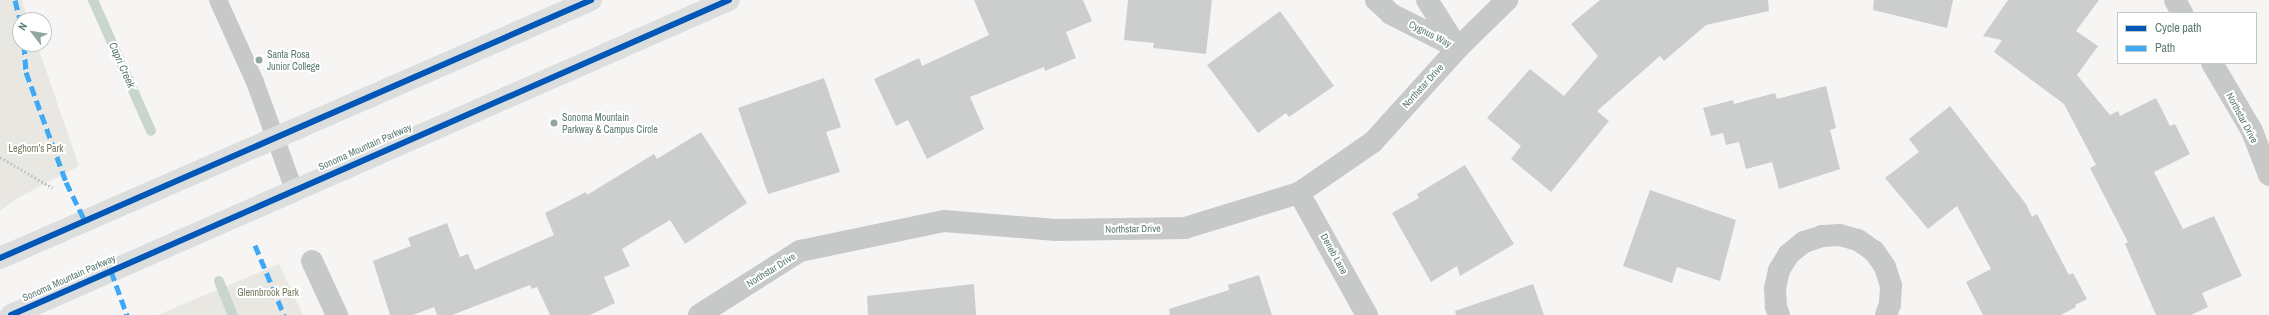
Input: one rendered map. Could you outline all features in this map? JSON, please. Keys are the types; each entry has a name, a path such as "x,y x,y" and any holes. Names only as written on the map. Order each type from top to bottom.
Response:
{"main road":[{"path":"0,258 591,0"},
{"name":"Sonoma Mountain Parkway","path":"11,315 729,0"}],"street":[{"name":"Cygnus Way","path":"1376,0 1391,14 1458,48"},
{"name":"Cygnus Way","path":"1428,0 1458,48"},
{"name":"Northstar Drive","path":"699,315 800,251 944,221 1056,230 1185,228 1299,194 1373,142 1458,48 1508,0"},
{"path":"2175,0 2181,12"},
{"name":"Northstar Drive","path":"2213,64 2260,128 2269,175"},
{"name":"Deneb Lane","path":"1299,194 1367,315"},
{"path":"1779,315 1776,307 1775,288 1779,270 1789,254 1804,242 1822,236 1840,235 1858,240 1874,251 1885,267 1891,285 1890,304 1886,315"},
{"path":"312,261 336,315"}],"lane":[{"path":"218,0 255,82 294,190"}],"path":[{"path":"0,156 53,188"}],"green space":[{"name":"Leghorn's Park","path":"0,0 22,0 26,12 12,12 12,52 40,52 79,166 16,199 0,211"},
{"name":"Glennbrook Park","path":"279,264 303,315 158,315 200,297"}],"building":[{"path":"974,0 1083,0 1092,21 1066,32 1076,58 1045,71 1044,67 970,97 984,129 927,159 908,120 896,126 874,79 919,58 922,66 989,35"},
{"path":"1128,0 1212,0 1206,54 1153,48 1154,43 1124,40"},
{"path":"1600,0 1768,0 1769,11 1706,25 1664,61 1660,56 1597,111 1609,121 1551,192 1511,159 1521,146 1487,118 1530,69 1564,96 1598,56 1571,24"},
{"path":"1874,0 1953,0 1947,28 1873,10"},
{"path":"2008,0 2099,0 2076,31 2098,46 2077,75 2110,115 2118,111 2120,116 2156,98 2170,126 2175,124 2190,154 2154,172 2183,229 2214,216 2242,276 2202,293 2208,307 2191,315 2156,315 2125,244 2128,242 2090,168 2096,165 2064,104 1994,52 2002,40 1983,36"},
{"path":"1280,11 1334,86 1289,117 1286,113 1258,133 1207,65"},
{"path":"824,78 841,127 826,132 840,172 768,194 738,108"},
{"path":"1826,86 1836,128 1830,130 1840,169 1779,189 1772,162 1746,169 1739,142 1726,145 1723,133 1711,136 1703,108 1733,100 1734,104 1775,93 1777,99"},
{"path":"1950,106 2026,204 2032,217 2037,214 2069,275 2073,273 2087,299 2075,305 2076,307 2061,315 1983,315 1966,282 1991,269 1957,206 1928,229 1885,178 1919,152 1909,139"},
{"path":"701,132 747,203 685,244 670,220 622,249 630,266 604,277 615,303 590,315 550,315 537,287 532,289 530,285 452,315 437,315 434,307 413,315 390,315 373,261 411,246 408,238 447,223 460,257 468,254 475,270 554,235 545,213 586,192 587,195 654,154 657,159"},
{"path":"1465,165 1514,244 1460,276 1457,266 1431,282 1392,213 1419,198 1417,194"},
{"path":"1650,190 1736,220 1720,281 1677,267 1672,283 1623,266"},
{"path":"1259,275 1272,315 1170,315 1169,309 1229,290 1228,285"},
{"path":"974,284 976,315 868,315 867,296"},
{"path":"1533,284 1544,315 1456,315 1455,311"}],"waterway":[{"name":"Capri Creek","path":"93,0 151,131"},
{"name":"Capri Creek","path":"219,281 233,315"}],"marked path":[{"path":"15,0 18,12"},
{"path":"25,52 26,72 66,182 85,221"},
{"path":"255,245 284,315"},
{"path":"111,271 127,315"}],"cycle path":[{"path":"0,258 591,0"},
{"path":"11,315 729,0"}],"place":[{"name":"Santa Rosa Junior College","path":"259,60"},
{"name":"Sonoma Mountain Parkway & Campus Circle","path":"554,123"}]}
